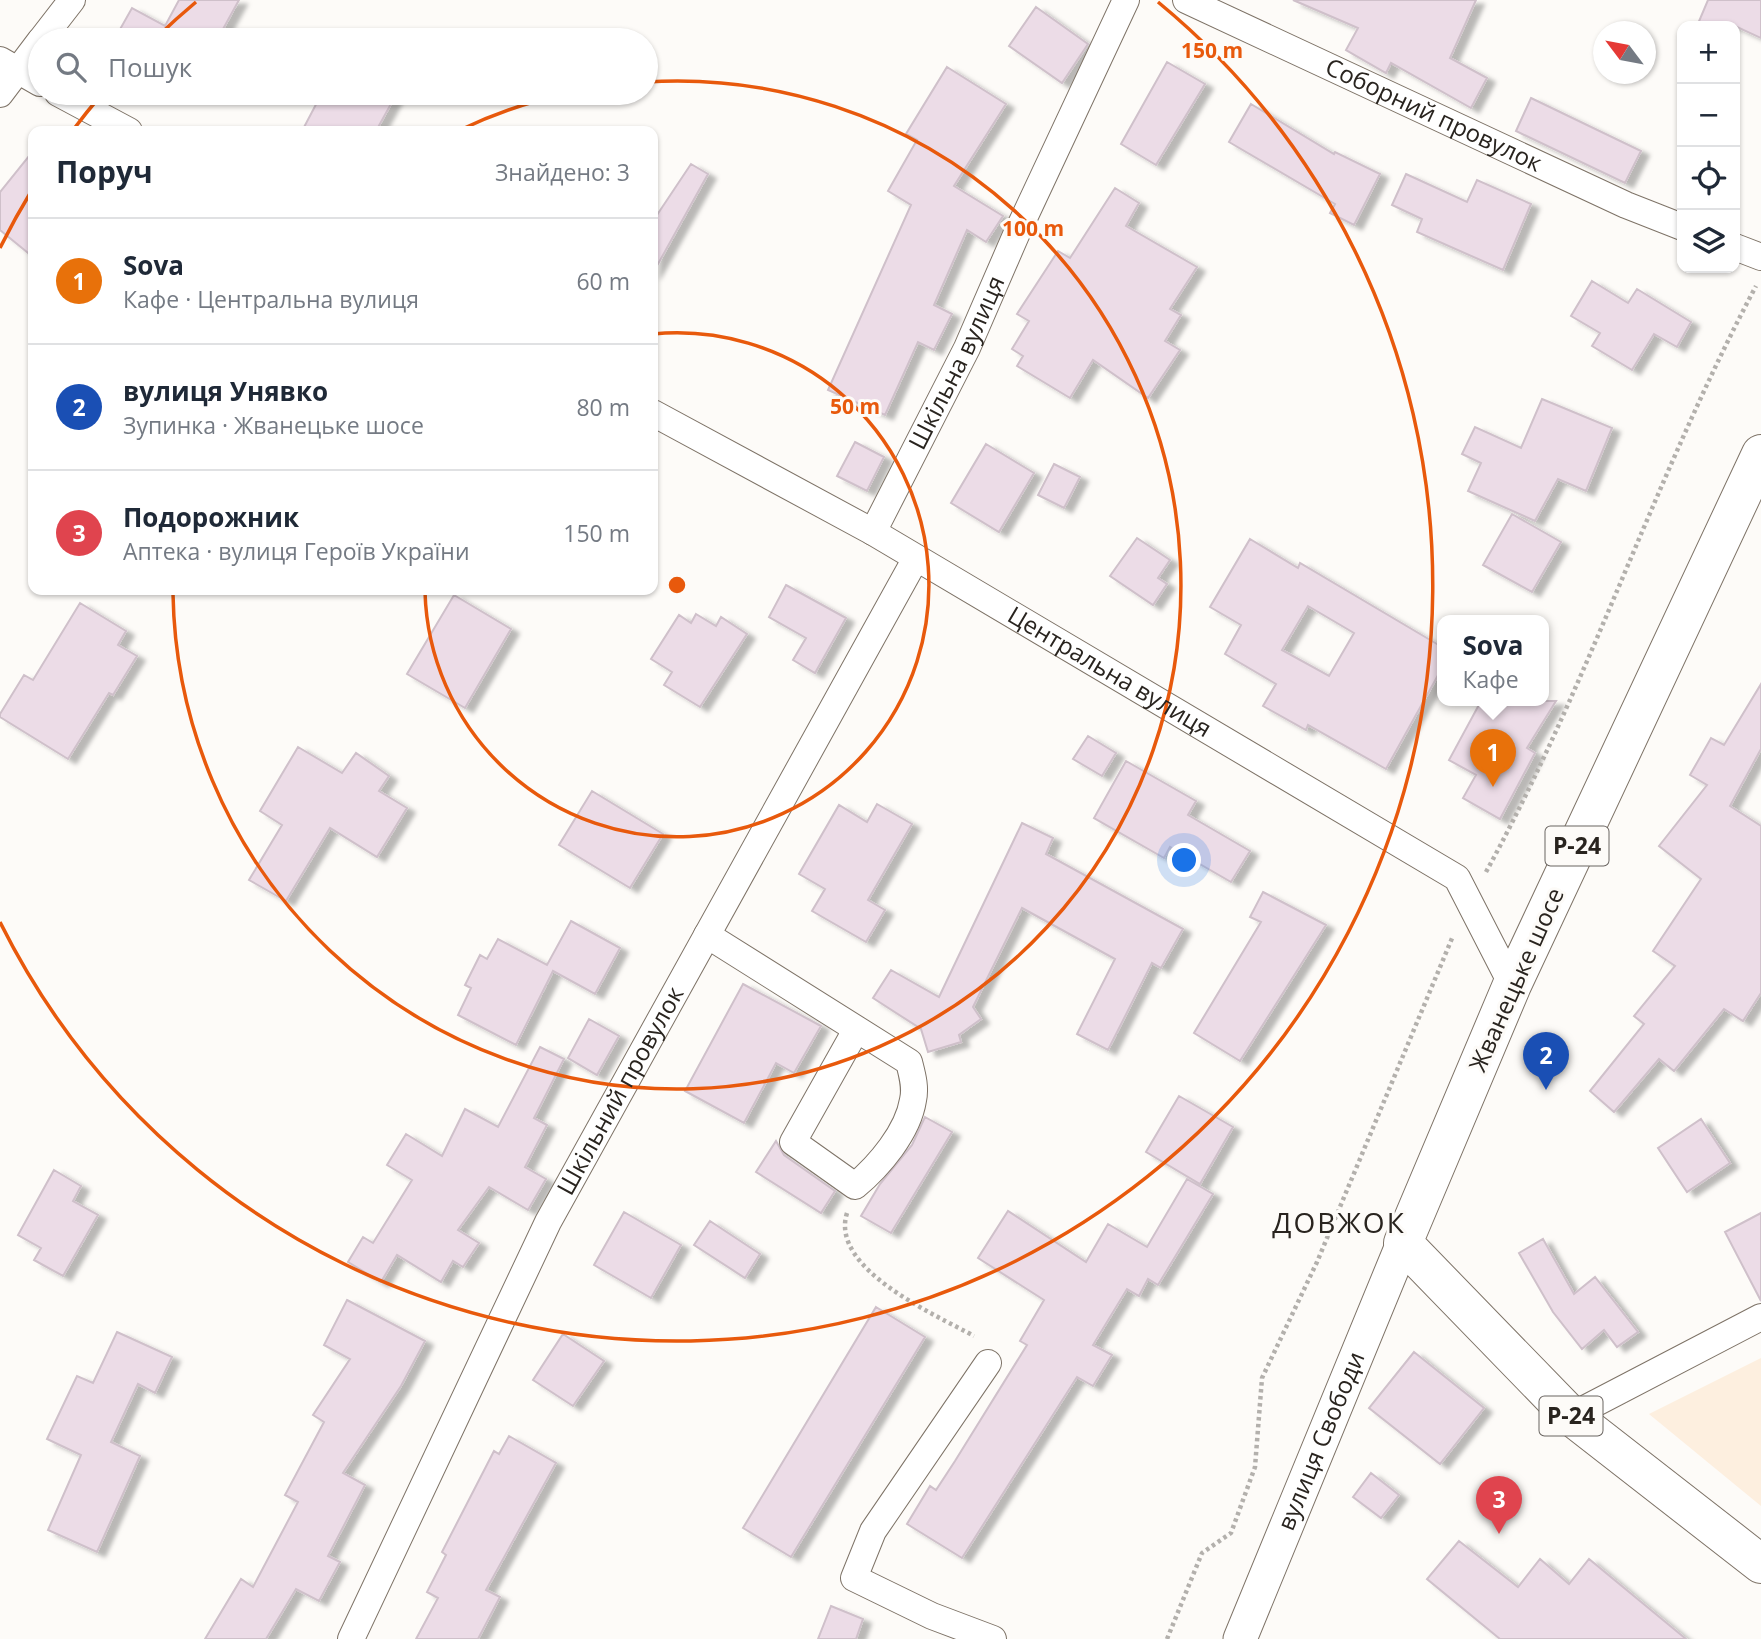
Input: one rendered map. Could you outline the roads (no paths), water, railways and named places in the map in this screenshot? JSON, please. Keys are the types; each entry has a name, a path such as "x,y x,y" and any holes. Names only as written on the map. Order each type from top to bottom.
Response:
{"main road":[{"name":"Жванецьке шосе","path":"1403,1243 1512,985 1761,454"},
{"name":"Р-24","path":"1403,1243 1571,1416 1761,1564"}],"street":[{"path":"51,28 72,0"},
{"name":"Шкільна вулиця","path":"873,532 967,348 1016,235 1126,0"},
{"name":"Соборний провулок","path":"1186,0 1626,205 1677,225"},
{"path":"0,94 19,72"},
{"path":"80,105 120,126"},
{"path":"1740,249 1761,257"},
{"name":"Центральна вулиця","path":"658,416 873,532 1457,878 1512,985"},
{"name":"Шкільний провулок","path":"351,1639 548,1222 916,558"},
{"path":"707,935 856,1030 889,1046 909,1062 914,1098 910,1114 885,1153 855,1186 793,1142 856,1030"},
{"name":"вулиця Свободи","path":"1240,1639 1403,1243"},
{"path":"1571,1416 1761,1317"},
{"path":"988,1363 968,1397 905,1481 879,1521 854,1577 920,1611 993,1639"}],"place":[{"name":"Sova","path":"1493,787"},
{"name":"вулиця Унявко","path":"1546,1090"},
{"name":"Подорожник","path":"1499,1534"}],"district":[{"name":"ДОВЖОК","path":"1339,1223"}]}
